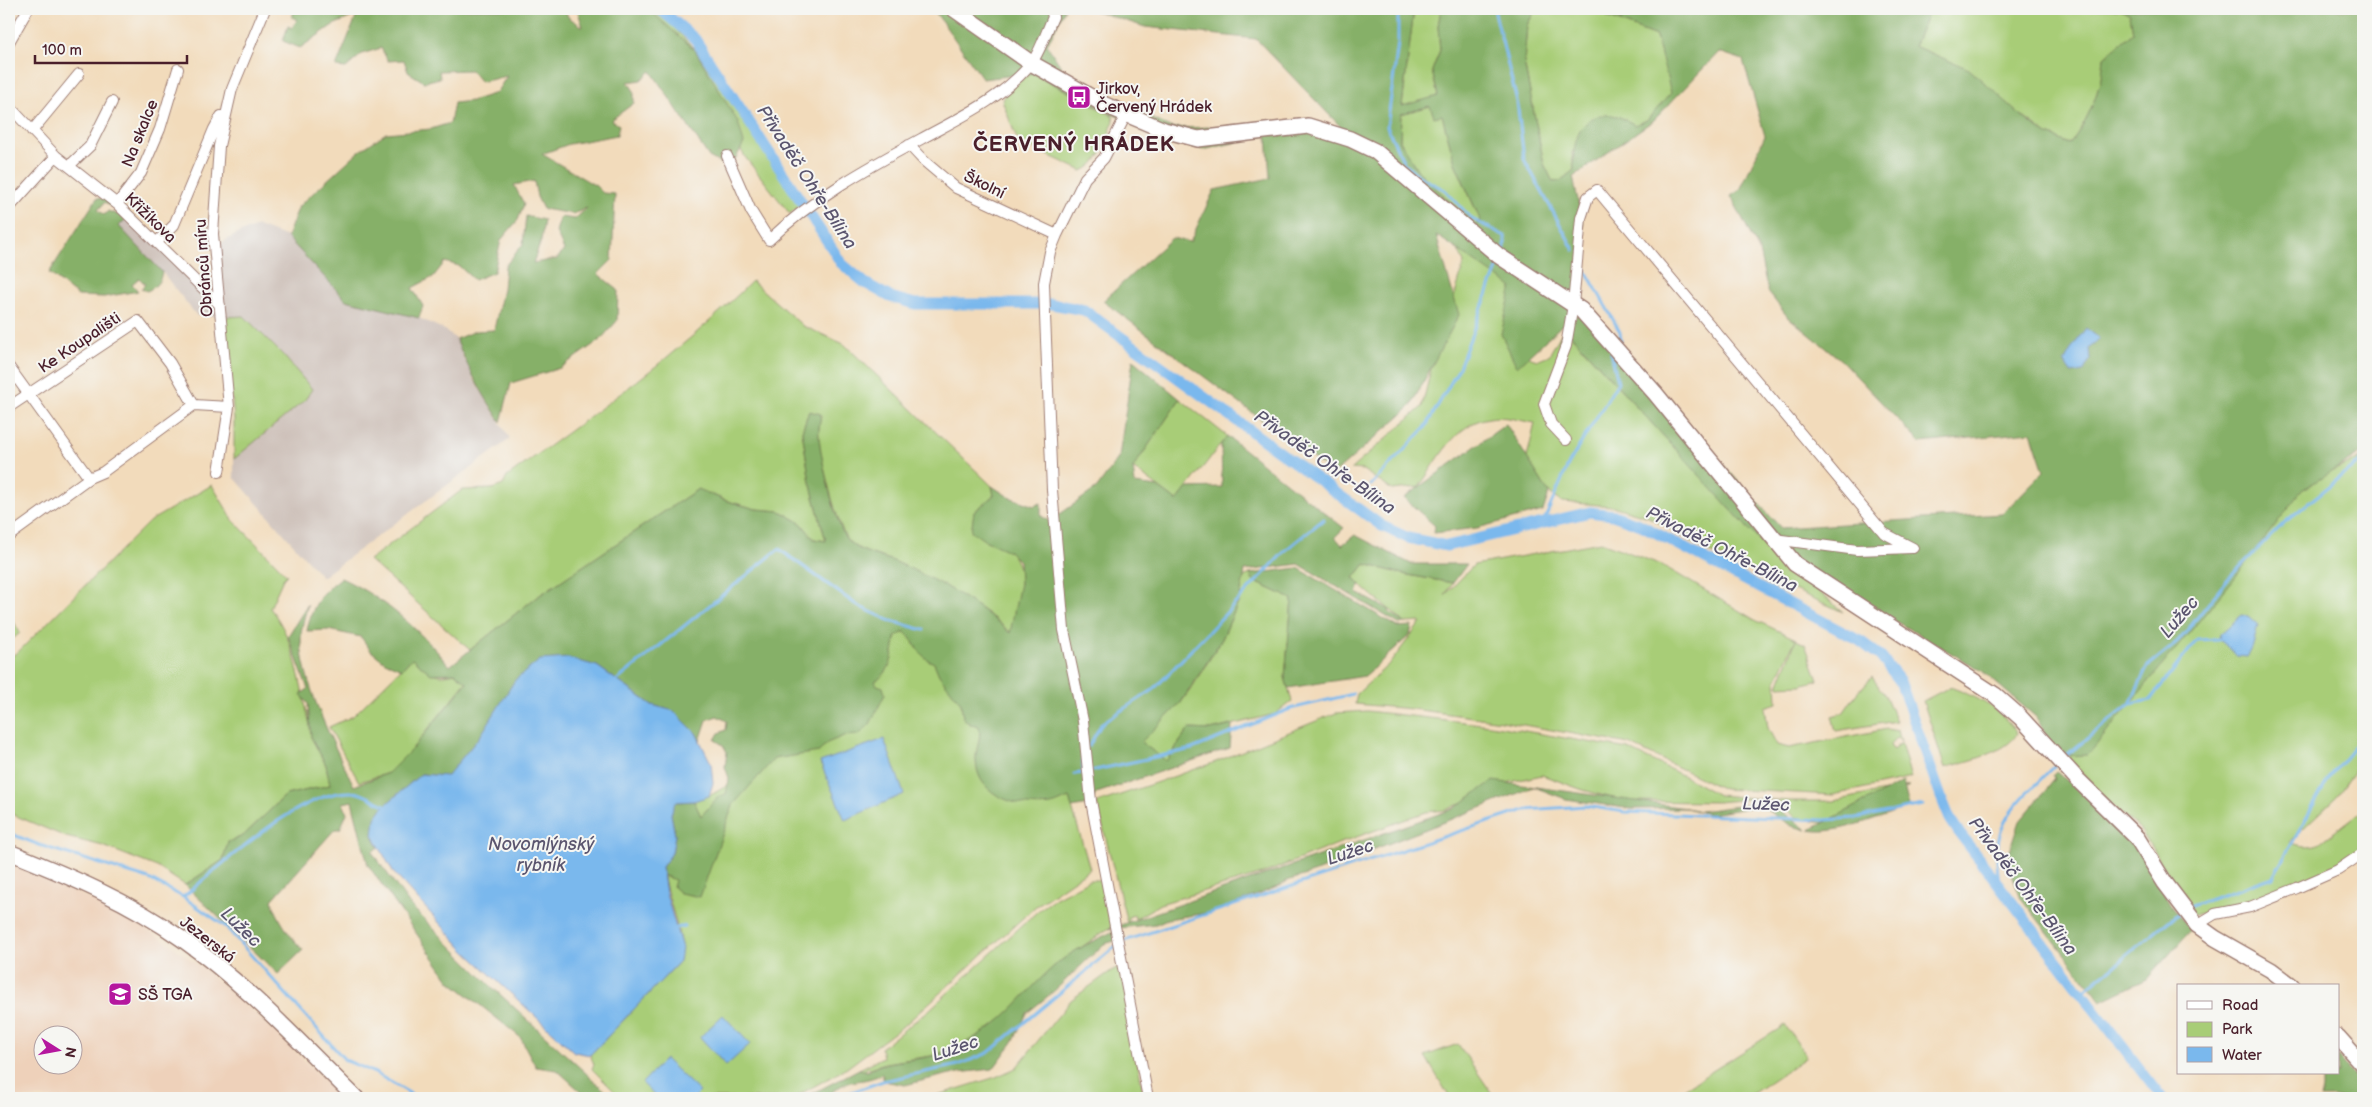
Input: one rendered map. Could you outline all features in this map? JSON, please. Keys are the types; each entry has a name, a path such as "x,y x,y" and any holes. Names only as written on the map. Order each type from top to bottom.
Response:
{"street":[{"path":"9,42 28,9"},
{"name":"Obránců míru","path":"219,472 228,406 212,234 219,146 226,109 240,67 265,9"},
{"path":"954,9 1031,63 1104,104 1164,130 1198,139 1308,126 1350,139 1376,151 1505,260 1581,310 1655,393 1795,564 1995,695 2020,717 2137,838 2165,883 2198,925 2215,938 2271,970 2289,984"},
{"path":"727,156 751,211 769,240 794,216 814,202 910,145 996,98 1031,63 1054,17 1051,9"},
{"name":"Na skalce","path":"117,204 141,173 160,129 178,68"},
{"path":"32,131 79,74"},
{"path":"69,166 90,146 112,102"},
{"name":"Křižíkova","path":"9,106 56,156 117,204 220,305"},
{"path":"157,242 174,224 214,129 226,109"},
{"path":"1127,113 1104,158 1085,178 1050,252 1044,291 1044,315 1052,490 1064,630 1083,721 1092,801 1148,1098"},
{"name":"Školní","path":"910,145 924,161 956,188 1057,235"},
{"path":"9,208 56,156"},
{"path":"1566,440 1551,424 1544,404 1566,346 1573,305 1581,218 1588,197 1597,190 1884,533 1913,548 1857,550 1774,539"},
{"name":"Ke Koupališti","path":"9,408 138,321 170,363 194,405"},
{"name":"Ke Koupališti","path":"9,367 88,478"},
{"path":"9,536 88,478 102,472 194,405 228,406"},
{"name":"Jezerská","path":"9,852 84,883 140,911 182,939 208,959 261,1006 356,1098"},
{"path":"2198,925 2215,914 2250,907 2306,884 2338,870 2363,853"},
{"path":"2340,1039 2363,1065"}],"shaded area":[{"path":"129,217 224,310 217,245 241,232 258,226 287,237 346,300 419,318 443,329 456,339 473,378 510,439 322,577 234,477 234,459 305,400 312,389 283,355 244,316 197,316 162,272 119,226"},
{"name":"SŠ TGA","path":"9,863 78,893 133,921 168,943 205,970 259,1017 343,1098 9,1098"}],"green space":[{"path":"295,9 565,9 568,17 583,27 577,9 648,9 695,50 738,122 744,143 736,158 722,164 709,157 651,71 641,80 628,82 634,91 634,103 611,120 619,125 617,135 569,144 542,154 596,186 603,193 615,194 612,260 598,274 618,290 617,321 600,340 560,368 511,383 501,422 476,382 456,339 475,331 494,330 503,289 505,266 523,244 526,216 544,220 541,241 533,263 557,259 564,250 556,232 560,217 575,219 587,208 573,214 543,209 537,197 534,181 514,185 524,204 518,220 501,240 494,272 474,280 459,266 445,262 433,277 412,288 423,306 419,318 346,300 287,237 299,206 358,152 386,133 431,129 450,123 454,103 471,101 496,93 507,76 481,82 471,70 439,71 440,78 424,82 408,72 404,60 388,61 381,48 362,54 346,68 336,67 357,15 333,25 300,48 283,41 288,26 292,28 297,20 292,17"},
{"path":"641,9 648,10 663,19 679,32 697,52 799,206 790,214 745,157 730,131"},
{"path":"933,9 1065,9 1047,45 1069,79 1172,128 1265,126 1342,128 1256,39 1145,27 1089,9 1414,9 1402,106 1438,96 1432,71 1440,50 1438,26 1441,9 1536,9 1527,25 1524,62 1544,164 1553,182 1560,181 1574,170 1574,149 1577,138 1587,122 1595,117 1605,115 1617,116 1635,125 1647,120 1671,93 1656,36 1607,17 1601,9 1622,20 1616,9 1930,9 1914,46 1969,69 2029,122 2048,135 2070,144 2089,114 2101,80 2104,57 2133,33 2130,14 2121,9 2363,9 2363,452 2302,490 2233,580 2088,755 2063,756 2049,740 2036,717 1981,670 1765,547 1562,325 1517,367 1501,334 1512,287 1436,235 1459,315 1410,407 1334,474 1103,301 1172,238 1190,242 1214,190 1270,178 1267,135 1203,150 1128,122 1033,73 983,79","holes":["1719,52 1743,60 1765,136 1740,190 1731,196 1759,251 1768,292 1787,316 1842,361 1920,443 2031,432 2044,471 2002,514 1781,528 1578,306 1583,224 1573,177 1654,120","1430,106 1434,117 1442,115 1455,163 1481,221 1475,225 1418,171 1400,141 1401,114"]},
{"path":"1414,9 1441,9 1438,26 1440,50 1432,71 1438,97 1402,107"},
{"path":"1536,9 1601,9 1607,17 1656,36 1672,93 1647,120 1635,125 1617,116 1572,152 1574,170 1560,181 1553,182 1544,164 1524,62 1527,25"},
{"path":"1930,9 2121,9 2130,14 2133,33 2104,57 2101,80 2089,114 2070,144 2048,135 2018,113 1914,46"},
{"path":"1033,73 1113,116 1114,121 1109,133 1111,135 1100,156 1087,169 1082,171 1022,143 1016,137 1002,100 1010,89 1028,74"},
{"path":"1430,106 1442,115 1455,163 1481,222 1475,225 1418,171 1400,141 1401,114"},
{"path":"97,198 106,199 114,203 111,207 105,202 98,210 104,215 108,211 127,218 119,226 162,272 157,284 147,291 141,289 145,284 139,278 132,284 138,291 104,297 78,296 49,273"},
{"path":"1453,239 1529,284 1522,355 1537,360 1549,355 1568,322 1566,330 1765,546 1843,612 1712,553 1649,517 1612,506 1562,502 1549,493 1527,458 1535,423 1500,417 1477,421 1466,427 1448,445 1419,487 1392,490 1363,470 1351,469 1422,407 1435,352 1445,330 1464,263"},
{"path":"752,281 803,326 844,344 992,486 994,495 974,512 984,540 1007,549 1019,568 1020,590 1011,633 972,603 943,586 898,563 861,549 849,542 840,524 821,456 818,433 821,415 809,411 802,431 810,482 826,541 814,539 801,523 780,511 756,509 727,501 698,489 534,599 470,650 369,560 462,490 492,489 503,485 507,477 665,359"},
{"path":"244,316 283,355 312,389 305,400 234,459 234,420 224,317"},
{"path":"1133,360 1180,399 1133,468 1135,484 1158,487 1177,501 1187,488 1222,487 1221,444 1227,436 1344,528 1335,537 1342,545 1355,535 1411,564 1467,564 1453,583 1402,574 1365,564 1354,578 1360,585 1357,593 1390,610 1389,612 1405,623 1399,624 1299,564 1245,571 1239,601 1222,639 1180,704 1141,742 1166,761 1189,729 1211,730 1232,725 1230,748 1097,793 1088,805 1072,808 1069,798 1056,804 1039,806 1014,802 992,792 984,784 978,773 976,761 980,735 979,726 970,724 963,718 961,703 939,675 934,663 921,653 905,632 896,636 891,662 885,673 875,681 877,685 883,687 885,694 870,724 859,735 844,736 827,743 819,752 774,759 733,805 700,897 680,893 673,887 675,880 663,875 662,867 672,853 675,835 671,814 675,802 694,801 701,816 718,797 726,794 729,778 725,767 727,752 723,745 715,740 719,733 726,730 727,721 717,716 707,720 700,741 696,733 674,711 652,705 597,666 481,735 447,777 421,774 383,807 373,835 379,847 372,852 410,905 491,986 613,1098 588,1098 557,1070 536,1067 520,1037 450,981 368,865 352,801 343,803 347,813 340,829 335,829 272,900 284,927 303,950 278,974 185,885 223,860 228,842 243,836 286,795 330,785 326,765 311,737 308,704 301,694 308,689 288,636 308,604 301,634 306,671 320,712 354,786 388,773 412,749 467,682 455,673 431,674 412,658 402,669 385,662 371,651 361,637 328,630 307,631 318,600 341,578 373,595 387,605 413,627 450,666 534,599 698,489 727,501 756,509 780,511 801,523 814,539 826,541 810,482 802,431 809,411 821,414 819,434 826,475 839,524 849,542 860,549 898,563 943,585 985,612 1010,633 1020,583 1019,561 1009,551 984,540 971,531 974,512 994,495 992,486 1009,497 1034,506 1041,503 1041,516 1050,521 1097,488 1119,457"},
{"path":"1180,399 1227,436 1177,501 1133,468"},
{"path":"1506,424 1549,493 1543,511 1477,528 1434,533 1435,526 1404,498"},
{"path":"2363,457 2363,760 2337,796 2289,842 2304,846 2320,843 2363,810 2363,850 2336,870 2262,898 2194,915 2141,831 2064,763 2083,742 2253,515 2313,480"},
{"path":"212,485 233,520 287,575 283,579 270,608 286,634 300,679 311,737 326,765 330,785 286,795 243,836 228,842 223,860 185,885 157,867 103,846 66,837 9,813 9,657 17,653 150,521"},
{"path":"1601,542 1662,565 1755,620 1796,639 1776,680 1777,703 1765,707 1768,728 1777,745 1789,748 1887,729 1898,731 1901,741 1897,738 1890,745 1893,750 1901,743 1911,778 1833,795 1724,789 1629,744 1502,721 1412,709 1355,704 1357,694 1391,662 1421,622 1405,623 1354,578 1365,564 1402,574 1453,583 1445,595 1474,565"},
{"path":"1298,568 1398,627 1412,626 1410,635 1365,676 1288,688 1285,677 1292,599 1253,581 1250,574"},
{"path":"1250,574 1253,581 1292,599 1285,677 1292,701 1275,714 1211,730 1189,729 1166,761 1140,742 1180,704 1193,686 1222,639 1239,601 1244,577"},
{"path":"915,599 1061,770 1090,869 1036,906 907,1023 847,1068 793,1098 621,1098 592,1069 594,1064 590,1055 680,961 681,950 677,927 667,893 663,870 665,846 675,802 709,796 774,759"},
{"path":"9,613 20,633 9,642"},
{"path":"1796,640 1805,644 1818,680 1801,685 1778,686"},
{"path":"412,658 432,673 448,675 455,673 467,681 412,749 388,773 359,782 329,727 353,716"},
{"path":"1872,677 1886,697 1896,721 1836,731 1832,716 1843,713 1857,693"},
{"path":"1950,687 1988,705 2011,725 2017,734 2004,747 1994,752 1945,768 1923,701"},
{"path":"1367,711 1490,725 1628,749 1718,795 1788,801 1834,801 1910,786 1822,823 1795,817 1778,801 1749,799 1718,802 1623,801 1583,790 1542,775 1506,783 1446,810 1426,812 1262,874 1160,904 1135,919 1134,915 1128,917 1129,922 1127,923 1097,803 1213,763 1336,713"},
{"path":"2056,772 2109,813 2135,842 2173,908 2191,930 2147,979 2101,1001 2021,898 2007,860 2020,821 2055,779 2053,775"},
{"path":"1493,781 1686,808 1632,809 1566,799 1534,787 1313,873 1287,881 1282,885 1214,912 1167,919 1156,924 1109,929 1453,809"},
{"path":"1903,782 1909,807 1859,824 1833,830 1810,830"},
{"path":"1769,802 1807,830 1792,826 1760,806 1710,814 1686,808 1700,811"},
{"path":"1089,880 1098,880 1105,886 1115,924 1053,967 1013,1011 984,1032 956,1048 931,1056 885,1063 869,1067 863,1071 859,1069 883,1057 881,1048 929,1010 1039,910 1056,898"},
{"path":"1116,930 1118,940 1104,944 1053,992 1027,1013 1013,1042 993,1069 950,1074 905,1085 884,1081 882,1074 847,1083 826,1098 804,1098 859,1069 867,1071 890,1063 932,1056 972,1039 994,1025 1060,961 1083,946"},
{"path":"1121,966 1144,1098 928,1098 996,1077 1016,1068 1071,1000"},
{"path":"1785,1025 1805,1054 1805,1058 1746,1098 1670,1098"},
{"path":"1458,1044 1495,1098 1450,1098 1425,1056"},
{"path":"2340,1059 2361,1085 2361,1098 2320,1098 2322,1074 2340,1074"}],"water":[{"path":"2086,328 2099,338 2089,349 2090,360 2083,372 2072,374 2064,362"},
{"path":"2242,615 2248,616 2258,625 2253,646 2247,657 2237,656 2219,639 2220,634"},
{"name":"Novomlýnský rybník","path":"568,658 597,666 652,705 674,711 696,733 711,763 713,783 709,796 694,801 675,802 671,814 675,835 672,853 662,867 666,893 682,948 680,961 590,1055 574,1052 464,950 393,872 373,835 375,818 383,807 421,774 447,776 481,735 515,680 540,660"},
{"path":"884,739 904,794 845,820 820,762"},
{"path":"723,1015 750,1044 726,1066 700,1037"},
{"path":"665,1059 700,1092 694,1098 658,1098 642,1083"}],"waterway":[{"name":"Přivaděč Ohře-Bílina","path":"660,9 695,39 841,263 865,283 890,297 915,304 1052,304 1084,310 1382,526 1408,538 1447,546 1590,512 1613,515 1641,525 1860,641 1880,656 1900,681 1950,819 2162,1098"},
{"path":"1398,9 1398,43 1387,127 1404,163 1419,176 1445,190 1472,219 1505,236 1503,253"},
{"path":"1494,9 1517,101 1524,159 1574,250"},
{"path":"1371,485 1425,428 1458,370 1500,261"},
{"path":"1581,262 1620,332 1621,340 1618,344"},
{"path":"1543,523 1569,463 1618,382 1611,353"},
{"name":"Lužec","path":"2063,758 2130,704 2148,666 2178,642 2227,580 2285,522 2363,459"},
{"path":"1089,746 1102,723 1153,690 1287,549 1324,519"},
{"path":"615,682 779,549 858,606 891,621 924,630"},
{"path":"2130,704 2150,700 2197,640 2219,639"},
{"path":"1091,771 1192,749 1290,709 1353,694"},
{"path":"2189,907 2273,877 2329,778 2363,736"},
{"path":"1074,774 1083,773 1083,756"},
{"path":"2000,886 1997,864 2001,830 2017,804 2056,764"},
{"path":"183,897 263,831 286,815 310,803 332,794 356,792 387,806"},
{"name":"Lužec","path":"1121,942 1525,810 1586,806 1625,812 1823,820 1856,818 1923,805"},
{"name":"Lužec","path":"9,833 39,845 149,879 183,897 225,926 345,1060 375,1073 418,1098"},
{"path":"2081,993 2181,911"},
{"path":"673,929 685,926"},
{"name":"Lužec","path":"835,1098 883,1081 958,1065 988,1053 1116,946"}],"place":[{"name":"Jirkov, Červený Hrádek","path":"1079,97"},
{"name":"SŠ TGA","path":"120,994"}],"district":[{"name":"ČERVENÝ HRÁDEK","path":"1074,144"}]}
